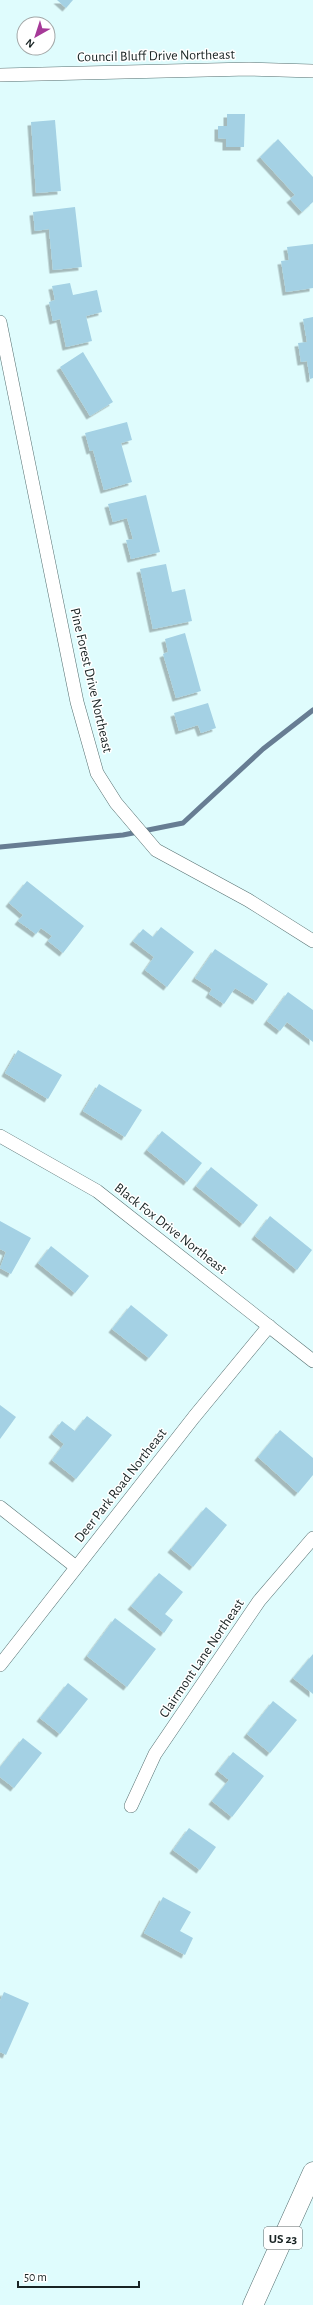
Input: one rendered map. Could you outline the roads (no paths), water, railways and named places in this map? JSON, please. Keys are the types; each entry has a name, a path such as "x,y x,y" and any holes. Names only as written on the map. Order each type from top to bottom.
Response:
{"main road":[{"name":"US 23","path":"253,2305 313,2172"}],"street":[{"name":"Council Bluff Drive Northeast","path":"0,75 250,69 313,71"},
{"name":"Pine Forest Drive Northeast","path":"0,322 77,702 97,773 116,803 156,850 248,900 313,941"},
{"name":"Black Fox Drive Northeast","path":"0,1136 98,1190 313,1361"},
{"name":"Deer Park Road Northeast","path":"0,1665 194,1417 269,1326"},
{"path":"0,1507 76,1567"},
{"name":"Clairmont Lane Northeast","path":"131,1806 155,1754 259,1601 313,1538"}],"waterway":[{"path":"0,847 123,835 183,823 263,749 313,710"}]}
